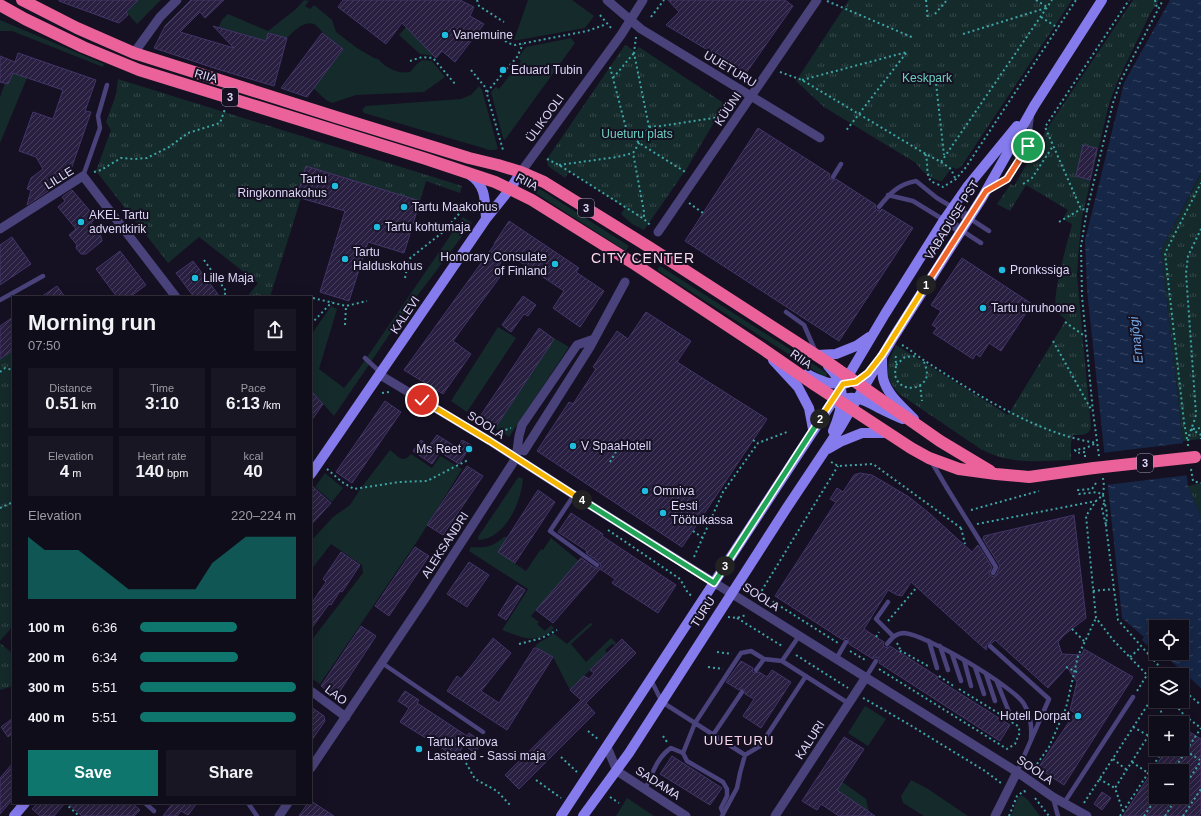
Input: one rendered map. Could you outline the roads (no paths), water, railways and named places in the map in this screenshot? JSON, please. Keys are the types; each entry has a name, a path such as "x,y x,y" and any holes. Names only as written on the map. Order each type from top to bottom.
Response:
{"highway":[{"name":"RIIA","path":"22,0 77,28 134,53 336,118 521,172 544,182 817,355 848,392 888,433 929,458 959,469 996,474 1029,476 1098,470 1198,457"},
{"name":"RIIA","path":"0,5 25,20 83,47 139,70 247,102 466,172 510,189 532,200 636,265 760,347 925,430 940,441 996,474"}],"main road":[{"name":"VABADUSE PST","path":"848,392 882,355 986,191 1034,106 1102,0"},
{"name":"VABADUSE PST","path":"848,392 872,335 944,220 967,187 1034,106"},
{"path":"466,172 477,179 485,195 482,216"},
{"name":"KALEVI","path":"316,469 381,374 482,216 510,189 521,172"},
{"path":"817,355 836,354 856,346 872,335"},
{"path":"760,347 798,388 809,408 814,429"},
{"path":"882,355 883,379 887,387 894,397 925,430"},
{"name":"TURU","path":"561,816 603,744 651,680 814,429 848,392"},
{"name":"TURU","path":"583,816 617,771 824,451 848,392"},
{"path":"824,451 842,441 862,433 888,433"},
{"path":"14,816 24,804"}],"street":[{"path":"134,53 160,17 178,0"},
{"name":"UUETURU","path":"607,0 631,18 641,28 820,138"},
{"name":"ÜLIKOOLI","path":"521,172 621,35 643,0"},
{"name":"KÜÜNI","path":"658,232 817,0"},
{"name":"LILLE","path":"0,228 83,176 175,296"},
{"path":"952,208 969,218"},
{"path":"944,220 961,230"},
{"path":"524,451 594,339 625,282"},
{"name":"ALEKSANDRI","path":"312,767 346,718 516,458 522,425 577,345 594,339"},
{"name":"SOOLA","path":"381,374 1017,772 1053,797 1083,814"},
{"name":"KALURI","path":"775,816 866,677"},
{"name":"LAO","path":"312,692 346,718"},
{"path":"603,744 617,771"},
{"name":"SADAMA","path":"617,771 686,816"},
{"path":"995,816 1017,772"},
{"path":"279,816 287,804"}],"lane":[{"path":"83,176 100,128 98,116 107,85"},
{"path":"986,191 1007,179 1028,146 1034,106"},
{"path":"833,177 841,164"},
{"path":"879,207 888,195 901,185 916,181 952,208"},
{"path":"888,195 913,201 944,220"},
{"path":"969,218 988,231"},
{"path":"961,230 981,243"},
{"path":"0,300 43,276"},
{"path":"786,312 804,325 817,355"},
{"path":"365,358 381,374"},
{"path":"929,458 996,567 993,573"},
{"path":"574,495 550,531 597,565"},
{"path":"888,602 876,619 893,636"},
{"path":"887,644 893,636 904,633 918,636 940,646 997,681 1015,694 1024,703 1032,726 1031,739"},
{"path":"782,661 799,636"},
{"path":"929,641 935,668"},
{"path":"836,659 846,642"},
{"path":"940,646 948,670"},
{"path":"990,646 1049,698 1017,772"},
{"path":"682,753 695,723 741,653 751,651 764,659 782,661 848,703"},
{"path":"952,654 961,681"},
{"path":"756,670 764,659"},
{"path":"964,660 971,686"},
{"path":"382,663 483,732"},
{"path":"866,677 875,663"},
{"path":"974,666 984,694"},
{"path":"986,674 995,701"},
{"path":"722,814 737,788 745,755 760,746 806,676"},
{"path":"651,680 662,702 745,755"},
{"path":"997,681 1009,712"},
{"path":"713,735 742,692"},
{"path":"1064,803 1133,697"},
{"path":"1101,745 1106,748"},
{"path":"645,789 658,762 664,753 671,748 682,753 687,761 722,782 727,789 727,796 721,808 722,814"},
{"path":"1053,797 1058,816"},
{"path":"145,804 154,811"},
{"path":"249,804 257,816"}],"water":[{"name":"Emajõgi","path":"1170,0 1201,0 1201,173 1161,250 1188,486 1201,516 1201,688 1189,677 1189,668 1179,668 1170,660 1189,660 1189,620 1149,620 1149,643 1147,645 1142,640 1144,637 1122,618 1087,290 1085,240 1124,83"}],"place":[{"name":"Vanemuine","path":"445,35"},
{"name":"Eduard Tubin","path":"503,70"},
{"name":"Tartu Ringkonnakohus","path":"335,186"},
{"name":"Tartu Maakohus","path":"404,207"},
{"name":"AKEL Tartu adventkirik","path":"81,222"},
{"name":"Tartu kohtumaja","path":"377,227"},
{"name":"Tartu Halduskohus","path":"345,259"},
{"name":"Honorary Consulate of Finland","path":"555,264"},
{"name":"Pronkssiga","path":"1002,270"},
{"name":"Lille Maja","path":"195,278"},
{"name":"Tartu turuhoone","path":"983,308"},
{"name":"V SpaaHotell","path":"573,446"},
{"name":"Ms Reet","path":"469,449"},
{"name":"Omniva","path":"645,491"},
{"name":"Eesti Töötukassa","path":"663,513"},
{"name":"Hotell Dorpat","path":"1078,716"},
{"name":"Tartu Karlova Lasteaed - Sassi maja","path":"419,749"}],"district":[{"name":"CITY CENTER","path":"643,258"},
{"name":"UUETURU","path":"739,740"}],"park label":[{"name":"Keskpark","path":"927,78"},
{"name":"Uueturu plats","path":"637,134"}]}
